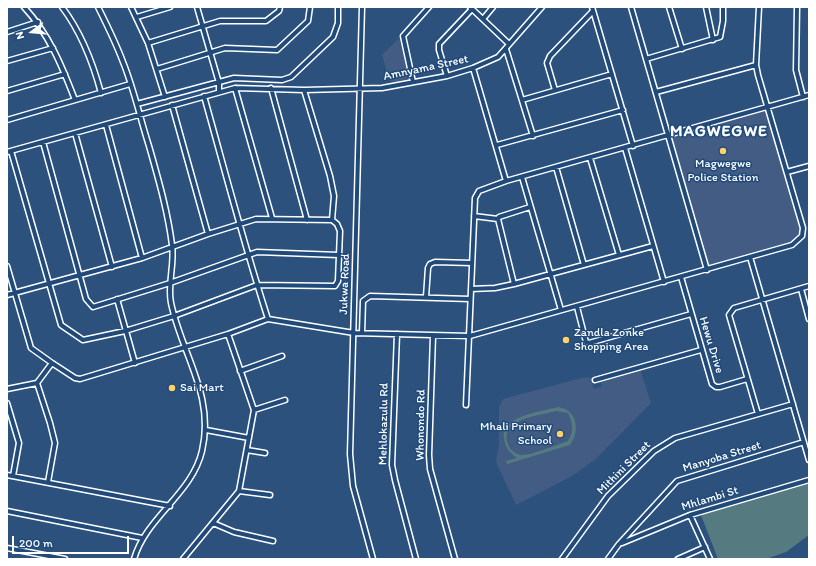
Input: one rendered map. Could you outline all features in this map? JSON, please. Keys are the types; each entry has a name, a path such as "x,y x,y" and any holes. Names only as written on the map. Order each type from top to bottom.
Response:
{"street":[{"path":"24,7 38,22 53,48 75,100"},
{"path":"62,7 68,15 84,46 101,93"},
{"path":"98,7 115,42 130,84 159,181 173,246 170,283 171,301 174,316 204,400 206,430 199,463 170,506 142,538 134,559"},
{"path":"132,7 148,42 165,97"},
{"path":"137,17 170,7"},
{"path":"197,7 219,83 219,92"},
{"path":"148,42 220,21 266,21 279,11 280,7"},
{"path":"157,69 227,48 277,50 307,22 310,16 310,7"},
{"path":"137,104 234,78 282,80 290,78 333,37 338,24 338,7"},
{"name":"Jukwa Road","path":"362,7 351,472 373,559"},
{"path":"413,82 403,38 429,7"},
{"path":"483,19 493,7"},
{"name":"Amnyama Street","path":"9,151 235,88 304,90 382,88 447,76 474,68 498,57 542,7"},
{"path":"631,7 707,270"},
{"path":"670,7 682,49"},
{"path":"706,7 713,40"},
{"path":"646,59 720,37 723,21 723,7"},
{"path":"7,266 31,348 75,378 80,379 185,348 268,319 362,334 470,336 792,245 802,236 803,228 756,66 760,7"},
{"path":"797,7 796,70 803,97"},
{"path":"447,76 439,50 439,44 471,8 509,44"},
{"path":"593,9 633,146"},
{"path":"555,90 547,63 550,56 593,9"},
{"path":"7,32 38,22"},
{"path":"7,61 53,48"},
{"path":"506,49 533,136"},
{"path":"656,92 756,66"},
{"path":"474,68 506,181"},
{"path":"7,91 65,74"},
{"path":"522,100 612,74"},
{"path":"7,120 130,84"},
{"path":"235,88 272,218"},
{"path":"271,88 307,220"},
{"path":"304,90 330,176 334,196 332,220"},
{"path":"466,405 476,194 483,189 506,181 522,178 809,95"},
{"path":"204,96 241,224 247,255 268,319"},
{"path":"172,105 208,234"},
{"path":"497,145 623,110"},
{"path":"106,125 142,258"},
{"path":"75,133 112,267"},
{"path":"42,142 86,299 92,307 170,283 247,255 266,252 339,254"},
{"path":"625,148 664,282"},
{"path":"7,295 49,284 80,275 112,267 142,258 208,234 256,219 272,218 332,220 337,224 340,231 338,282 335,286 257,285 174,316 86,341 79,338 61,325 49,284 9,151"},
{"path":"590,158 619,255"},
{"path":"787,172 809,166"},
{"path":"556,167 584,265"},
{"path":"522,178 561,310"},
{"path":"474,216 498,219 499,217 530,207"},
{"path":"498,219 514,284"},
{"path":"471,289 495,288 514,284 653,246"},
{"path":"750,257 809,460"},
{"path":"426,297 428,268 430,264 435,262 472,263"},
{"name":"Hewu Drive","path":"681,277 712,384 716,387 747,379"},
{"path":"758,414 729,315 734,308 809,286"},
{"path":"801,289 809,319"},
{"path":"362,334 363,302 370,296 470,299"},
{"path":"117,299 135,363"},
{"path":"577,307 586,342 691,314"},
{"path":"183,559 240,490 254,410 228,334"},
{"name":"Mehlokazulu Rd","path":"397,334 392,465 416,559"},
{"name":"Whonondo Rd","path":"433,336 429,455 430,468 455,559"},
{"path":"595,380 701,350"},
{"path":"240,371 282,356"},
{"path":"7,390 37,383 52,363"},
{"path":"37,383 55,443 48,482"},
{"path":"254,410 286,400"},
{"path":"7,403 19,443 13,476"},
{"name":"Mithini Street","path":"562,559 608,496 663,444 675,438 793,404"},
{"path":"206,430 249,438"},
{"name":"Manyoba Street","path":"608,559 619,544 677,481 804,442"},
{"path":"247,450 265,453"},
{"path":"7,475 170,506"},
{"name":"Mhlambi St","path":"619,544 690,515 809,480"},
{"path":"240,490 270,495"},
{"path":"7,511 142,538"},
{"path":"690,515 710,559"},
{"path":"213,523 234,532 273,541"},
{"path":"678,559 705,547"},
{"path":"7,548 65,559"}],"shaded area":[{"path":"399,38 409,75 406,79 396,82 390,81 382,55"},
{"path":"766,110 800,227 800,236 790,243 711,266 707,263 670,137"},
{"name":"Mhali Primary School","path":"640,369 651,403 596,459 572,476 516,505 496,462 499,444 499,407 503,399 581,378 590,377 594,389 602,386 600,381"}],"green space":[{"path":"559,407 570,413 575,422 575,434 570,445 507,464 506,461 517,458 505,444 505,431 509,424 524,416","holes":["556,411 568,413 572,427 568,441 526,455 517,454 510,448 507,435 509,429 515,423 531,417"]},
{"path":"809,483 809,535 786,552 766,559 718,559 701,515"}],"place":[{"name":"Magwegwe Police Station","path":"723,151"},
{"name":"Zandla Zonke Shopping Area","path":"566,340"},
{"name":"Sai Mart","path":"172,388"},
{"name":"Mhali Primary School","path":"560,434"}],"district":[{"name":"MAGWEGWE","path":"719,132"}]}
